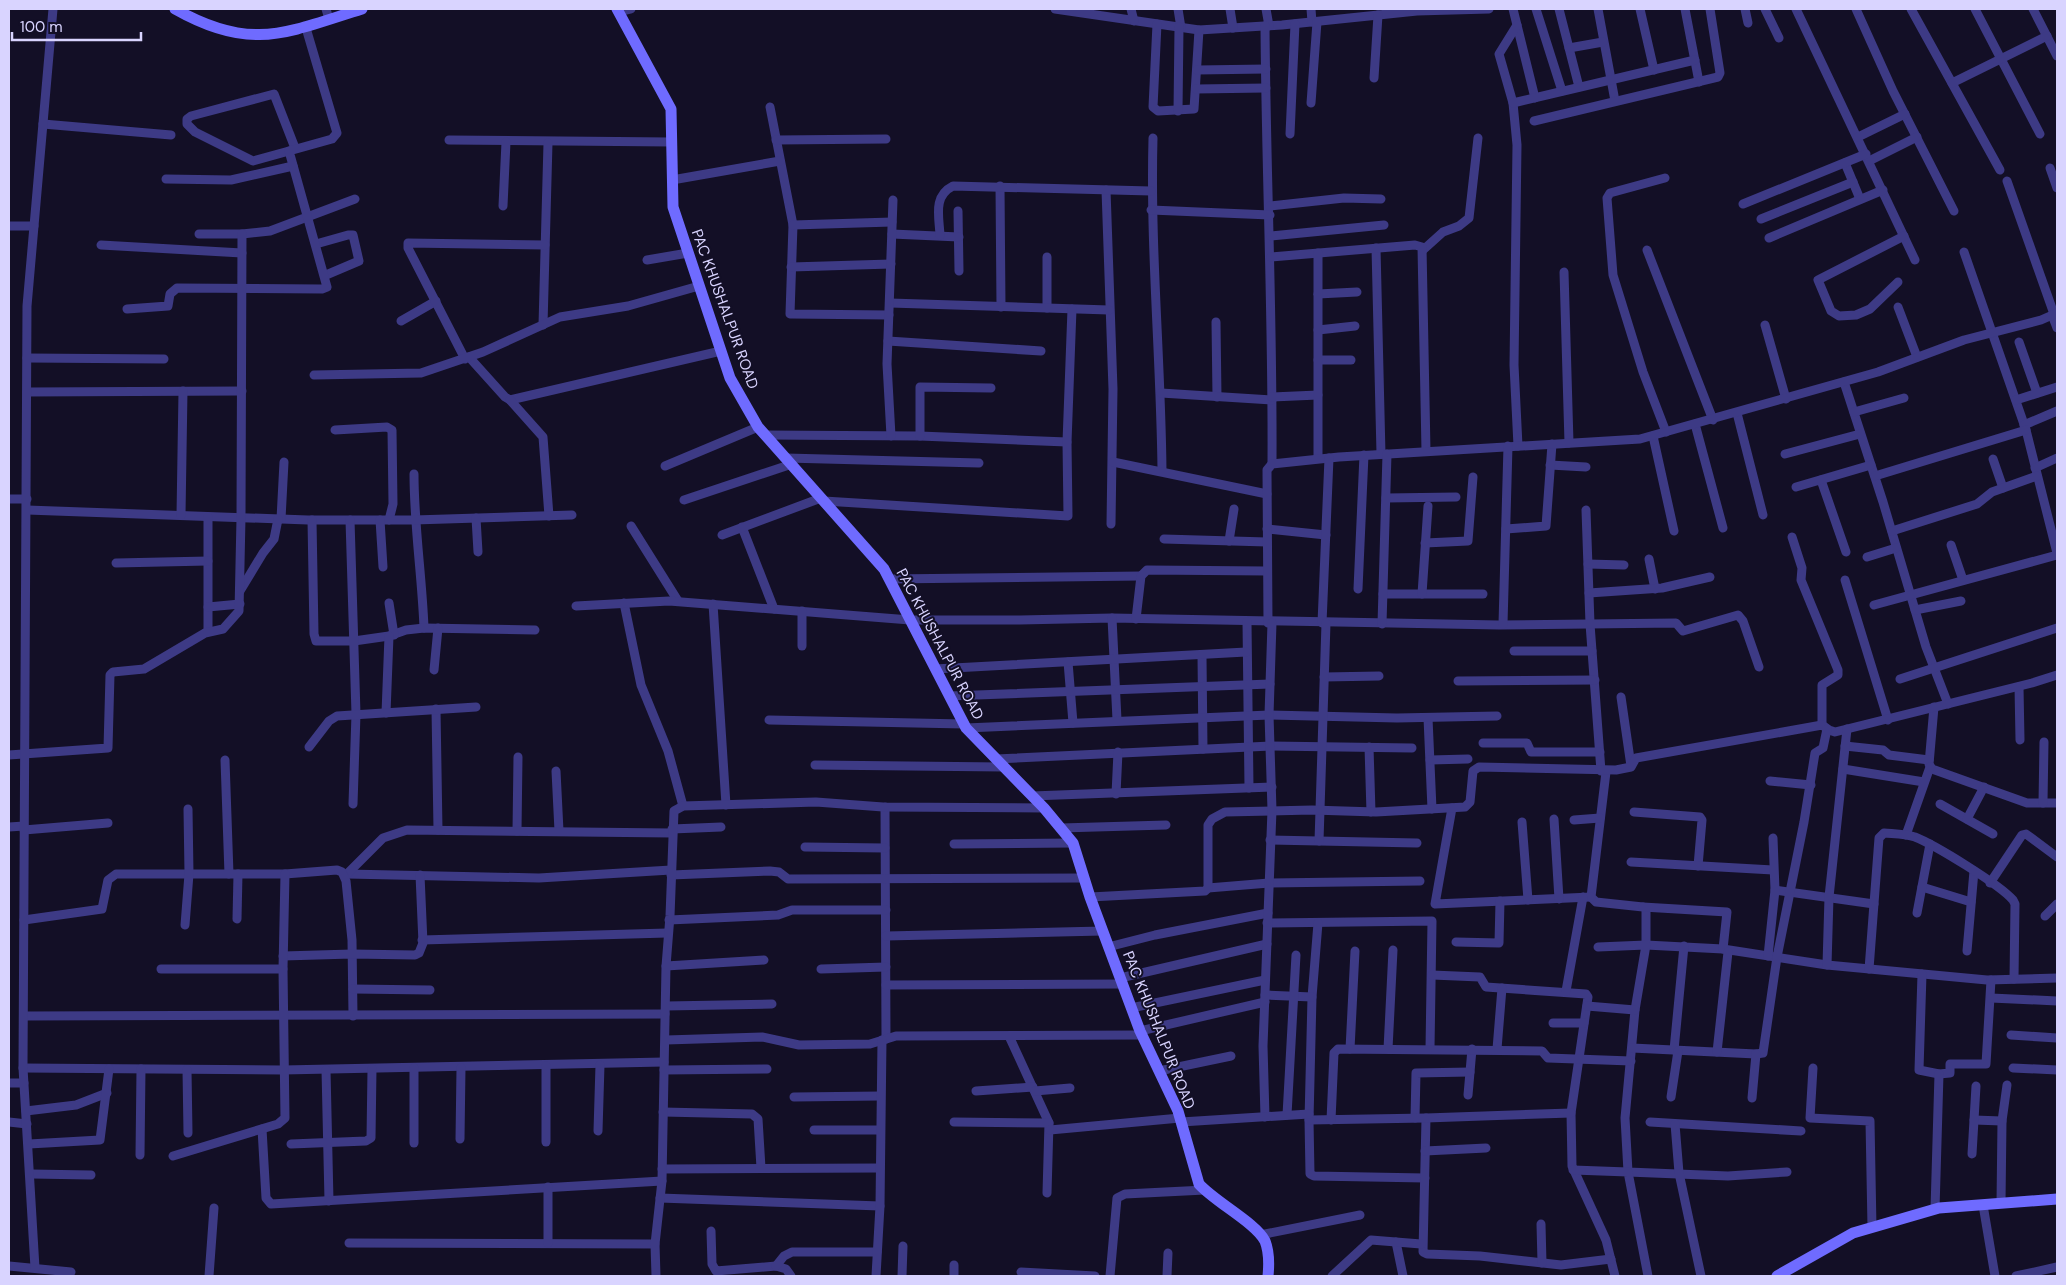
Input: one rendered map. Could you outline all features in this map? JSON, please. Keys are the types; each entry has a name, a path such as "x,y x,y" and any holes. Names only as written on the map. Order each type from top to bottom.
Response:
{"main road":[{"path":"175,9 209,26 265,36 306,28 328,14 362,9"},
{"name":"PAC KHUSHALPUR ROAD","path":"618,10 671,109 673,207 733,385 762,431 884,569 965,726 1044,808 1073,843 1090,897 1131,1008 1180,1120 1199,1184 1260,1236"},
{"path":"1777,1276 1853,1233 1935,1209 2057,1199"},
{"path":"1260,1236 1265,1241 1268,1276"}],"street":[{"path":"35,1268 31,1174 23,1068 27,306 53,9"},
{"path":"618,10 631,9"},
{"path":"1057,9 1199,30 1295,24 1417,10 1489,9"},
{"path":"1131,9 1134,21"},
{"path":"1178,9 1180,28 1178,110"},
{"path":"1230,9 1233,28"},
{"path":"1265,1117 1265,999 1272,810 1269,716 1270,623 1267,571 1267,470 1272,464 1272,398 1266,9"},
{"path":"1311,9 1314,22 1311,103"},
{"path":"1513,9 1535,98"},
{"path":"1536,9 1562,91"},
{"path":"1559,9 1579,87"},
{"path":"1598,9 1615,101"},
{"path":"1640,9 1654,70"},
{"path":"1685,9 1699,82"},
{"path":"1534,121 1718,77 1720,73 1710,9"},
{"path":"1745,9 1748,24"},
{"path":"1765,9 1780,38"},
{"path":"1796,9 1868,157 1915,260"},
{"path":"1856,9 1916,137 1954,211"},
{"path":"1911,9 2000,170"},
{"path":"1975,9 2040,134"},
{"path":"2033,9 2057,56"},
{"path":"1374,78 1378,15"},
{"path":"1157,24 1153,107 1158,111 1194,109 1199,30"},
{"path":"1290,134 1295,24"},
{"path":"1517,25 1499,54 1513,103 1518,154 1514,365 1518,446"},
{"path":"127,309 168,306 170,294 177,288 243,290 322,289 327,287 326,275 293,166 292,149 274,94 191,116 187,119 187,124 194,132 253,161 292,149 332,138 336,133 306,28"},
{"path":"1952,84 2047,36"},
{"path":"1569,48 1603,42"},
{"path":"1513,103 1695,60"},
{"path":"1197,70 1266,69"},
{"path":"1196,89 1266,88"},
{"path":"770,107 793,225 790,314 889,315"},
{"path":"1858,137 1905,114"},
{"path":"43,124 171,134"},
{"path":"1743,204 1916,137"},
{"path":"1153,138 1151,210 1161,393 1162,471"},
{"path":"1423,250 1443,232 1460,226 1469,218 1478,138"},
{"path":"776,140 886,139"},
{"path":"449,140 548,143 671,142"},
{"path":"503,206 506,142"},
{"path":"543,325 548,143"},
{"path":"672,180 780,161"},
{"path":"1845,163 1860,200"},
{"path":"166,179 231,180 293,166"},
{"path":"2050,168 2057,188"},
{"path":"1665,178 1610,194 1607,198 1613,275 1643,372 1666,432"},
{"path":"2007,181 2055,314 2057,328"},
{"path":"1761,219 1853,182"},
{"path":"940,235 939,202 948,189 958,185 1151,191"},
{"path":"1000,186 1000,307"},
{"path":"1106,190 1108,310 1113,389 1111,524"},
{"path":"1770,238 1883,190"},
{"path":"1151,210 1270,205 1344,198 1381,199"},
{"path":"200,234 242,234 270,231 356,199"},
{"path":"891,436 888,341 893,200"},
{"path":"958,211 959,272"},
{"path":"793,225 892,222"},
{"path":"1270,236 1384,225"},
{"path":"9,226 34,226"},
{"path":"9,755 108,748 110,675 113,672 144,669 208,631 226,627 239,611 242,518 242,234"},
{"path":"892,234 958,237"},
{"path":"316,244 348,235 352,235 355,239 359,261 326,275"},
{"path":"1898,282 1870,310 1856,315 1839,316 1831,311 1818,280 1904,236"},
{"path":"545,245 410,242 408,248 467,358 510,400 543,437 549,516"},
{"path":"101,245 242,253"},
{"path":"1271,257 1415,245 1422,247 1426,451"},
{"path":"1376,248 1386,498 1382,624"},
{"path":"1647,250 1713,420"},
{"path":"1874,604 2057,554 2054,531 2025,427 1964,252"},
{"path":"647,260 688,253"},
{"path":"1318,253 1318,458"},
{"path":"1047,257 1047,308"},
{"path":"791,267 892,264"},
{"path":"1564,272 1569,443"},
{"path":"314,375 421,373 467,358 568,315 628,306 699,286"},
{"path":"1318,294 1357,292"},
{"path":"401,321 436,301"},
{"path":"890,303 1108,310"},
{"path":"1898,307 1917,357"},
{"path":"722,535 822,499 1066,517 1070,513 1067,442 1072,309"},
{"path":"1272,464 1318,458 1640,439 1844,382 1964,340 2041,320 2055,314"},
{"path":"1216,322 1218,397"},
{"path":"1765,325 1786,399"},
{"path":"1318,330 1355,326"},
{"path":"888,341 1041,351"},
{"path":"2019,342 2037,393"},
{"path":"510,400 721,351"},
{"path":"27,358 164,359"},
{"path":"1318,360 1351,360"},
{"path":"1844,382 1875,476 1915,610 1948,704"},
{"path":"920,436 920,387 991,388"},
{"path":"2016,400 2057,387"},
{"path":"181,515 183,391"},
{"path":"27,392 242,392"},
{"path":"1161,393 1272,398 1318,395"},
{"path":"1854,412 1904,398"},
{"path":"1875,476 2025,427 2057,411"},
{"path":"1736,413 1763,515"},
{"path":"1695,424 1723,528"},
{"path":"335,430 387,427 392,430 393,504 385,520 383,567"},
{"path":"665,466 762,431 1067,442"},
{"path":"1785,454 1860,434"},
{"path":"1653,436 1674,531"},
{"path":"1506,528 1546,526 1552,444"},
{"path":"1503,624 1508,446"},
{"path":"1358,589 1364,455"},
{"path":"1320,841 1319,810 1329,458"},
{"path":"1892,531 1977,504 1989,493 2036,472 2057,458"},
{"path":"1993,459 2002,488"},
{"path":"684,500 789,461 979,462"},
{"path":"240,591 263,553 274,539 280,519 284,462"},
{"path":"1113,462 1267,494"},
{"path":"1550,465 1586,467"},
{"path":"1796,487 1871,466"},
{"path":"414,474 414,520 422,578 424,628"},
{"path":"1425,543 1468,541 1473,477"},
{"path":"1821,480 1846,552"},
{"path":"1386,498 1456,497"},
{"path":"9,499 27,499"},
{"path":"1422,594 1428,506"},
{"path":"1229,541 1234,509"},
{"path":"27,510 312,520 414,520 572,515"},
{"path":"1566,992 1587,897 1600,818 1603,771 1590,624 1586,510"},
{"path":"208,517 208,631"},
{"path":"476,518 478,552"},
{"path":"312,520 314,638 320,642 354,641 391,636 424,628 535,630"},
{"path":"350,520 356,714 353,804"},
{"path":"630,526 678,601"},
{"path":"742,527 774,609"},
{"path":"1267,529 1326,534"},
{"path":"1772,957 1790,892 1811,784 1815,753 1823,748 1822,685 1838,675 1838,670 1801,580 1802,568 1792,537"},
{"path":"1164,538 1267,542"},
{"path":"1951,545 1963,580"},
{"path":"1867,557 1896,548"},
{"path":"1649,559 1655,589"},
{"path":"116,563 208,562"},
{"path":"1588,564 1624,565"},
{"path":"1136,619 1141,576 1143,572 1151,569 1267,571"},
{"path":"889,579 1141,576"},
{"path":"1589,593 1655,589 1710,577"},
{"path":"1845,580 1888,720"},
{"path":"1383,594 1483,594"},
{"path":"1915,610 1960,600"},
{"path":"576,606 678,601 910,620 1112,618 1382,624 1676,623 1683,631 1738,615 1744,621 1759,667"},
{"path":"386,712 391,636 389,603"},
{"path":"624,603 641,684 668,751 683,806"},
{"path":"208,607 240,604"},
{"path":"713,604 726,805"},
{"path":"802,611 802,646"},
{"path":"1112,618 1117,720"},
{"path":"1247,622 1247,747 1249,788"},
{"path":"434,670 438,628"},
{"path":"1900,678 2057,628"},
{"path":"1514,651 1592,651"},
{"path":"935,669 1202,656 1246,652"},
{"path":"1202,656 1203,749"},
{"path":"1068,662 1073,723"},
{"path":"1631,767 1636,758 1824,727 1835,732 2019,687 2057,675"},
{"path":"1324,677 1379,676"},
{"path":"1458,681 1594,680"},
{"path":"949,696 1270,684"},
{"path":"2019,687 2020,740"},
{"path":"1621,697 1631,767"},
{"path":"309,747 333,717 476,707"},
{"path":"1906,835 1930,763 1934,707"},
{"path":"436,709 438,830"},
{"path":"769,720 965,726 1248,716 1428,718 1497,716"},
{"path":"1428,718 1432,809"},
{"path":"1827,965 1830,897 1847,729"},
{"path":"2043,803 2044,742"},
{"path":"1482,743 1527,743 1531,752 1600,752"},
{"path":"815,765 1000,763 1118,752 1271,746 1412,748"},
{"path":"1845,746 1883,750 1889,755 1930,763 1984,787 2027,803 2057,803"},
{"path":"1369,747 1371,812"},
{"path":"1116,794 1118,752"},
{"path":"517,831 518,757"},
{"path":"1430,760 1468,759"},
{"path":"225,760 237,919"},
{"path":"1208,888 1208,826 1212,819 1225,812 1319,810 1371,812 1452,808 1468,806 1473,770 1479,767 1603,771 1631,767"},
{"path":"1844,769 1924,782"},
{"path":"556,771 560,832"},
{"path":"1770,781 1811,784"},
{"path":"1032,796 1272,787"},
{"path":"1966,819 1984,787"},
{"path":"656,1276 655,1244 662,1181 666,966 670,920 674,811 683,806 816,802 885,807 1044,808"},
{"path":"1940,804 1993,834"},
{"path":"876,1276 880,1206 880,1096 886,985 885,807"},
{"path":"1430,1049 1432,921 1452,808"},
{"path":"185,926 190,874 188,809"},
{"path":"1634,812 1700,817 1702,820 1698,866"},
{"path":"1574,820 1600,818"},
{"path":"1554,819 1559,899"},
{"path":"1522,822 1528,900"},
{"path":"9,827 24,828 108,823"},
{"path":"1061,828 1166,825"},
{"path":"353,1016 352,954 346,875 374,846 389,835 407,830 672,831 721,827"},
{"path":"1869,969 1879,838 1884,833 1906,835 1930,844 1974,871 2010,897 2015,904 2014,979"},
{"path":"1990,883 2022,835 2026,834 2057,857"},
{"path":"1632,1048 1756,1054 1760,1054 1764,1050 1776,890 1773,838"},
{"path":"1270,840 1417,843"},
{"path":"954,844 1073,843"},
{"path":"1916,912 1930,844"},
{"path":"805,847 885,848"},
{"path":"1631,862 1774,870"},
{"path":"24,920 102,909 108,880 116,874 285,874 338,870 346,875 538,878 671,872 770,871 779,872 788,879 1084,878"},
{"path":"1967,951 1974,871"},
{"path":"173,1156 278,1124 285,1118 283,956 285,874"},
{"path":"283,956 352,954 415,956 422,948 420,875"},
{"path":"1090,897 1202,892 1208,888 1268,884 1420,881"},
{"path":"1922,887 1971,902"},
{"path":"1776,890 1874,904"},
{"path":"1435,904 1587,897 1596,902 1727,912 1726,951 1718,1052"},
{"path":"1456,942 1499,942 1500,901"},
{"path":"2045,916 2057,904"},
{"path":"1643,907 1648,912 1646,945 1635,1010 1625,1118 1628,1172 1648,1276"},
{"path":"670,920 778,915 792,910 886,910"},
{"path":"1108,946 1155,934 1268,913"},
{"path":"1267,923 1432,921"},
{"path":"1318,923 1312,996 1309,1170 1314,1176 1425,1178"},
{"path":"886,936 1103,931"},
{"path":"422,940 668,933"},
{"path":"886,985 1121,981 1267,944"},
{"path":"1598,947 1684,946 1827,965 1991,980 2057,978"},
{"path":"1670,1097 1676,1050 1684,946"},
{"path":"1350,1049 1355,950"},
{"path":"1388,1049 1393,950"},
{"path":"1287,1115 1296,955"},
{"path":"666,966 764,960"},
{"path":"821,969 886,968"},
{"path":"161,969 283,969"},
{"path":"1922,974 1919,1070 1939,1074 1950,1073 1950,1064 1986,1064 1991,980"},
{"path":"1432,975 1480,977 1484,986 1586,994 1584,1023 1571,1113 1573,1170 1606,1240 1615,1276"},
{"path":"1131,1008 1266,980"},
{"path":"1496,1049 1502,988"},
{"path":"353,989 430,990"},
{"path":"666,1040 762,1036 800,1045 870,1044 896,1036 1141,1033 1265,999 1312,996"},
{"path":"1991,998 2057,1001"},
{"path":"24,1016 353,1016 666,1010 772,1004"},
{"path":"1586,1006 1635,1010"},
{"path":"1553,1023 1584,1023"},
{"path":"2011,1035 2057,1038"},
{"path":"1009,1036 1050,1127 1047,1194"},
{"path":"1331,1120 1334,1053 1338,1049 1496,1049 1542,1051 1548,1058 1631,1061"},
{"path":"1468,1094 1472,1049"},
{"path":"1752,1098 1756,1054"},
{"path":"1159,1071 1231,1056"},
{"path":"546,1066 546,1142"},
{"path":"598,1131 600,1066"},
{"path":"23,1068 326,1070 664,1066 767,1069"},
{"path":"414,1068 414,1143"},
{"path":"460,1139 461,1068"},
{"path":"1813,1068 1810,1118 1870,1121 1872,1228"},
{"path":"2013,1068 2057,1070"},
{"path":"29,1144 100,1140 110,1069"},
{"path":"140,1155 141,1069"},
{"path":"290,1144 366,1141 371,1138 372,1069"},
{"path":"187,1070 188,1133"},
{"path":"326,1070 329,1201"},
{"path":"1415,1118 1416,1073 1470,1072"},
{"path":"1935,1209 1939,1074"},
{"path":"9,1082 24,1083"},
{"path":"2001,1204 2002,1121 2007,1085"},
{"path":"1972,1154 1976,1086"},
{"path":"976,1091 1070,1088"},
{"path":"26,1111 76,1104 107,1093"},
{"path":"794,1097 880,1096"},
{"path":"663,1112 752,1114 758,1119 761,1168"},
{"path":"954,1122 1050,1127 1287,1115 1331,1120 1571,1113"},
{"path":"1426,1118 1422,1252 1427,1254 1480,1256 1561,1265 1611,1259"},
{"path":"1974,1120 2002,1121"},
{"path":"9,1122 27,1124"},
{"path":"1650,1122 1801,1131"},
{"path":"1675,1124 1679,1173 1701,1276"},
{"path":"262,1129 268,1202 275,1204 662,1181"},
{"path":"814,1130 879,1130"},
{"path":"1426,1151 1486,1148"},
{"path":"662,1169 880,1168"},
{"path":"1573,1170 1728,1176 1787,1172"},
{"path":"31,1174 91,1175"},
{"path":"548,1188 548,1244"},
{"path":"1110,1276 1117,1198 1125,1194 1205,1190"},
{"path":"660,1198 880,1206"},
{"path":"1982,1205 1995,1276"},
{"path":"209,1276 214,1208"},
{"path":"1260,1236 1360,1215"},
{"path":"1541,1224 1542,1264"},
{"path":"711,1231 712,1264 716,1271 776,1266 786,1269 791,1276"},
{"path":"1332,1276 1371,1240 1421,1244"},
{"path":"1396,1242 1403,1276"},
{"path":"349,1243 655,1244"},
{"path":"902,1276 903,1246"},
{"path":"776,1266 784,1256 792,1252 877,1252"},
{"path":"1167,1276 1168,1253"},
{"path":"954,1265 954,1276"},
{"path":"9,1266 71,1272"},
{"path":"2016,1276 2030,1275 2057,1267"},
{"path":"1021,1272 1095,1276"}]}
